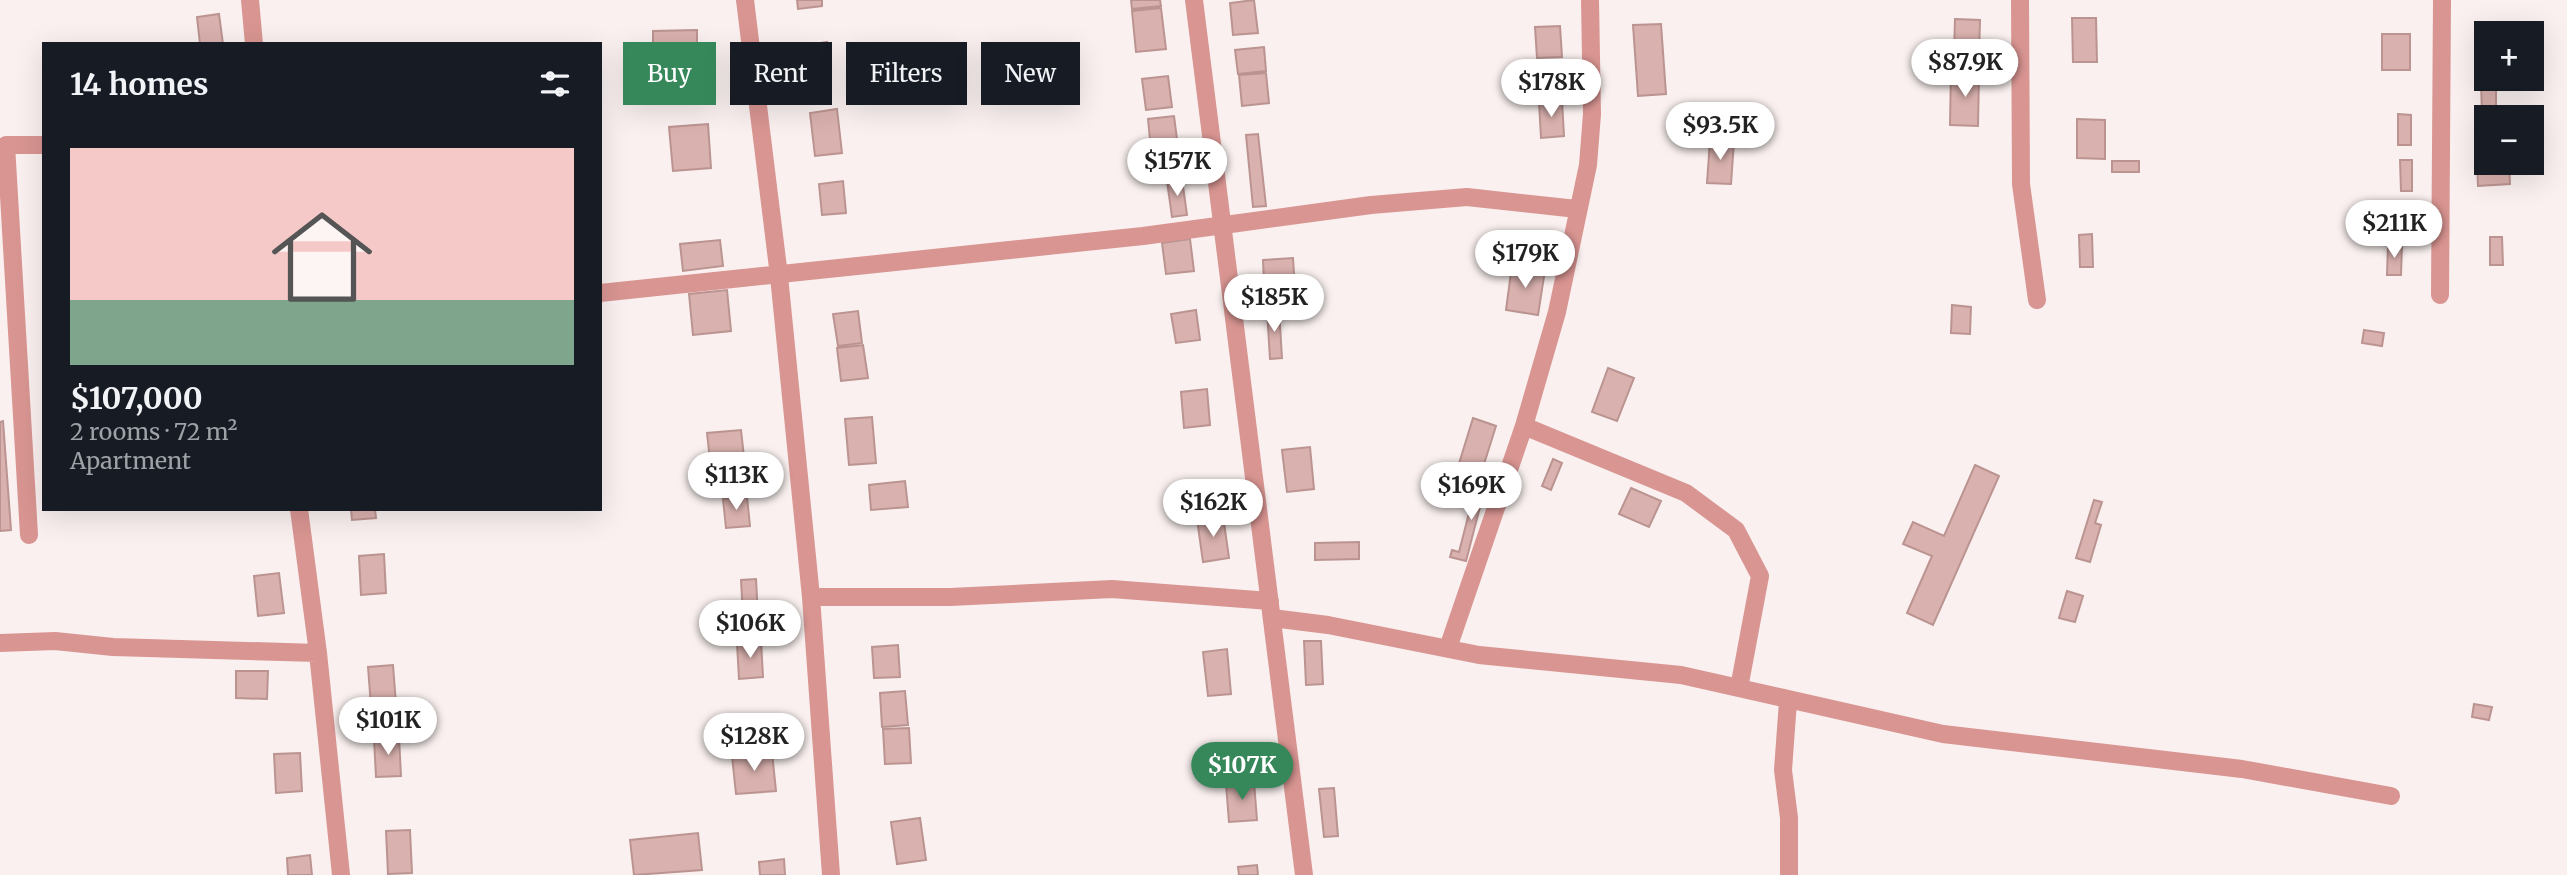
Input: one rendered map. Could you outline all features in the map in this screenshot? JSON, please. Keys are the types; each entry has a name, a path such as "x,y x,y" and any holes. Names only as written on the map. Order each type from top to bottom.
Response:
{"street":[{"path":"250,0 254,42"},
{"path":"745,0 779,276 811,597 831,875"},
{"path":"1194,0 1304,875"},
{"path":"1448,648 1524,426 1557,312 1588,165 1592,114 1590,0"},
{"path":"2020,0 2021,184 2037,299"},
{"path":"2440,295 2442,0"},
{"path":"29,535 6,145 42,145"},
{"path":"602,293 779,276 1466,197 1577,209"},
{"path":"1524,426 1686,493 1736,530 1760,576 1739,688"},
{"path":"299,511 318,653 341,875"},
{"path":"811,597 950,597 1112,589 1271,610 1448,648 1516,659 1681,675 1943,734 2242,769 2391,796"},
{"path":"0,643 55,641 113,647 318,653"},
{"path":"1788,701 1783,770 1789,818 1789,875"}],"building":[{"path":"797,0 822,0 822,6 798,9"},
{"path":"1131,0 1160,0 1161,6 1132,9"},
{"path":"1254,0 1258,33 1233,35 1230,3"},
{"path":"1161,8 1166,49 1136,52 1132,11"},
{"path":"219,14 223,42 200,42 197,17"},
{"path":"2072,18 2096,18 2097,62 2073,62"},
{"path":"1955,19 1980,20 1979,54 1954,53"},
{"path":"1661,24 1666,94 1638,96 1633,25"},
{"path":"1560,26 1562,57 1537,58 1535,27"},
{"path":"697,30 697,42 653,42 653,31"},
{"path":"2382,34 2410,34 2410,70 2382,70"},
{"path":"1264,47 1266,71 1238,74 1235,50"},
{"path":"1951,72 1979,72 1978,126 1950,125"},
{"path":"1266,73 1269,103 1242,106 1239,75"},
{"path":"1168,76 1172,107 1146,110 1142,79"},
{"path":"2481,91 2496,91 2496,105 2482,105"},
{"path":"1562,101 1564,136 1541,138 1539,102"},
{"path":"837,109 842,153 815,156 810,113"},
{"path":"2398,114 2411,115 2411,145 2398,145"},
{"path":"1174,116 1178,147 1151,150 1148,119"},
{"path":"2077,119 2105,120 2105,159 2077,158"},
{"path":"708,124 711,168 673,171 669,127"},
{"path":"1258,134 1266,206 1253,207 1246,135"},
{"path":"1710,140 1734,141 1731,184 1707,183"},
{"path":"2400,160 2412,160 2412,191 2401,191"},
{"path":"2112,161 2139,161 2139,172 2112,172"},
{"path":"2478,175 2510,175 2510,184 2478,186"},
{"path":"1182,179 1187,215 1172,217 1167,181"},
{"path":"843,181 846,213 822,215 819,184"},
{"path":"2092,234 2093,267 2080,267 2079,235"},
{"path":"2490,237 2502,237 2503,265 2490,265"},
{"path":"1190,239 1194,271 1166,274 1162,243"},
{"path":"720,240 723,266 683,271 680,244"},
{"path":"2388,244 2402,245 2401,275 2387,275"},
{"path":"1293,258 1296,305 1265,307 1263,260"},
{"path":"1512,265 1545,270 1538,315 1506,310"},
{"path":"727,290 731,331 693,335 689,294"},
{"path":"1952,305 1971,307 1970,334 1951,333"},
{"path":"1279,309 1282,358 1270,359 1267,310"},
{"path":"1196,310 1200,340 1176,343 1171,314"},
{"path":"858,311 862,343 838,346 833,314"},
{"path":"2364,330 2384,333 2382,346 2362,343"},
{"path":"863,345 868,378 841,381 837,348"},
{"path":"1608,368 1634,378 1617,421 1592,412"},
{"path":"1207,389 1210,425 1184,428 1181,392"},
{"path":"872,417 876,463 849,465 845,419"},
{"path":"1473,418 1496,426 1480,477 1457,470"},
{"path":"3,421 11,530 0,531 0,422"},
{"path":"741,430 745,466 711,469 707,433"},
{"path":"1310,447 1314,489 1287,492 1282,450"},
{"path":"1553,459 1562,463 1551,490 1542,486"},
{"path":"1975,465 1999,476 1933,625 1907,613 1932,556 1903,544 1913,522 1944,536"},
{"path":"1478,478 1487,480 1466,561 1450,557 1452,550 1459,552"},
{"path":"905,481 908,507 871,510 869,485"},
{"path":"1631,488 1661,501 1649,527 1619,514"},
{"path":"747,497 750,526 726,528 723,499"},
{"path":"2094,500 2102,502 2095,523 2101,525 2090,562 2076,558"},
{"path":"351,511 375,511 376,518 352,520"},
{"path":"1223,516 1229,558 1203,562 1197,519"},
{"path":"1359,542 1359,559 1315,560 1315,543"},
{"path":"384,554 386,593 361,595 359,556"},
{"path":"279,573 284,613 258,616 254,576"},
{"path":"756,579 758,615 743,616 741,580"},
{"path":"2067,591 2083,596 2075,622 2059,618"},
{"path":"761,641 763,677 739,679 737,643"},
{"path":"1304,641 1321,641 1323,684 1306,685"},
{"path":"898,645 900,677 874,678 872,647"},
{"path":"1227,649 1231,694 1208,696 1203,652"},
{"path":"393,665 396,704 371,706 368,667"},
{"path":"236,671 268,671 267,699 236,698"},
{"path":"905,691 908,725 882,727 880,693"},
{"path":"2474,704 2492,707 2489,720 2472,717"},
{"path":"909,728 911,763 885,764 883,729"},
{"path":"399,737 401,776 376,777 374,739"},
{"path":"772,752 776,791 736,794 732,756"},
{"path":"300,753 302,791 276,793 274,754"},
{"path":"1254,782 1257,820 1229,822 1226,784"},
{"path":"1334,788 1338,836 1324,837 1319,789"},
{"path":"920,818 926,860 897,864 891,822"},
{"path":"410,830 412,873 388,874 386,831"},
{"path":"698,833 702,870 634,875 630,840"},
{"path":"310,855 312,875 288,875 287,858"},
{"path":"784,859 785,875 760,875 759,862"},
{"path":"1257,865 1258,875 1239,875 1238,867"}]}
